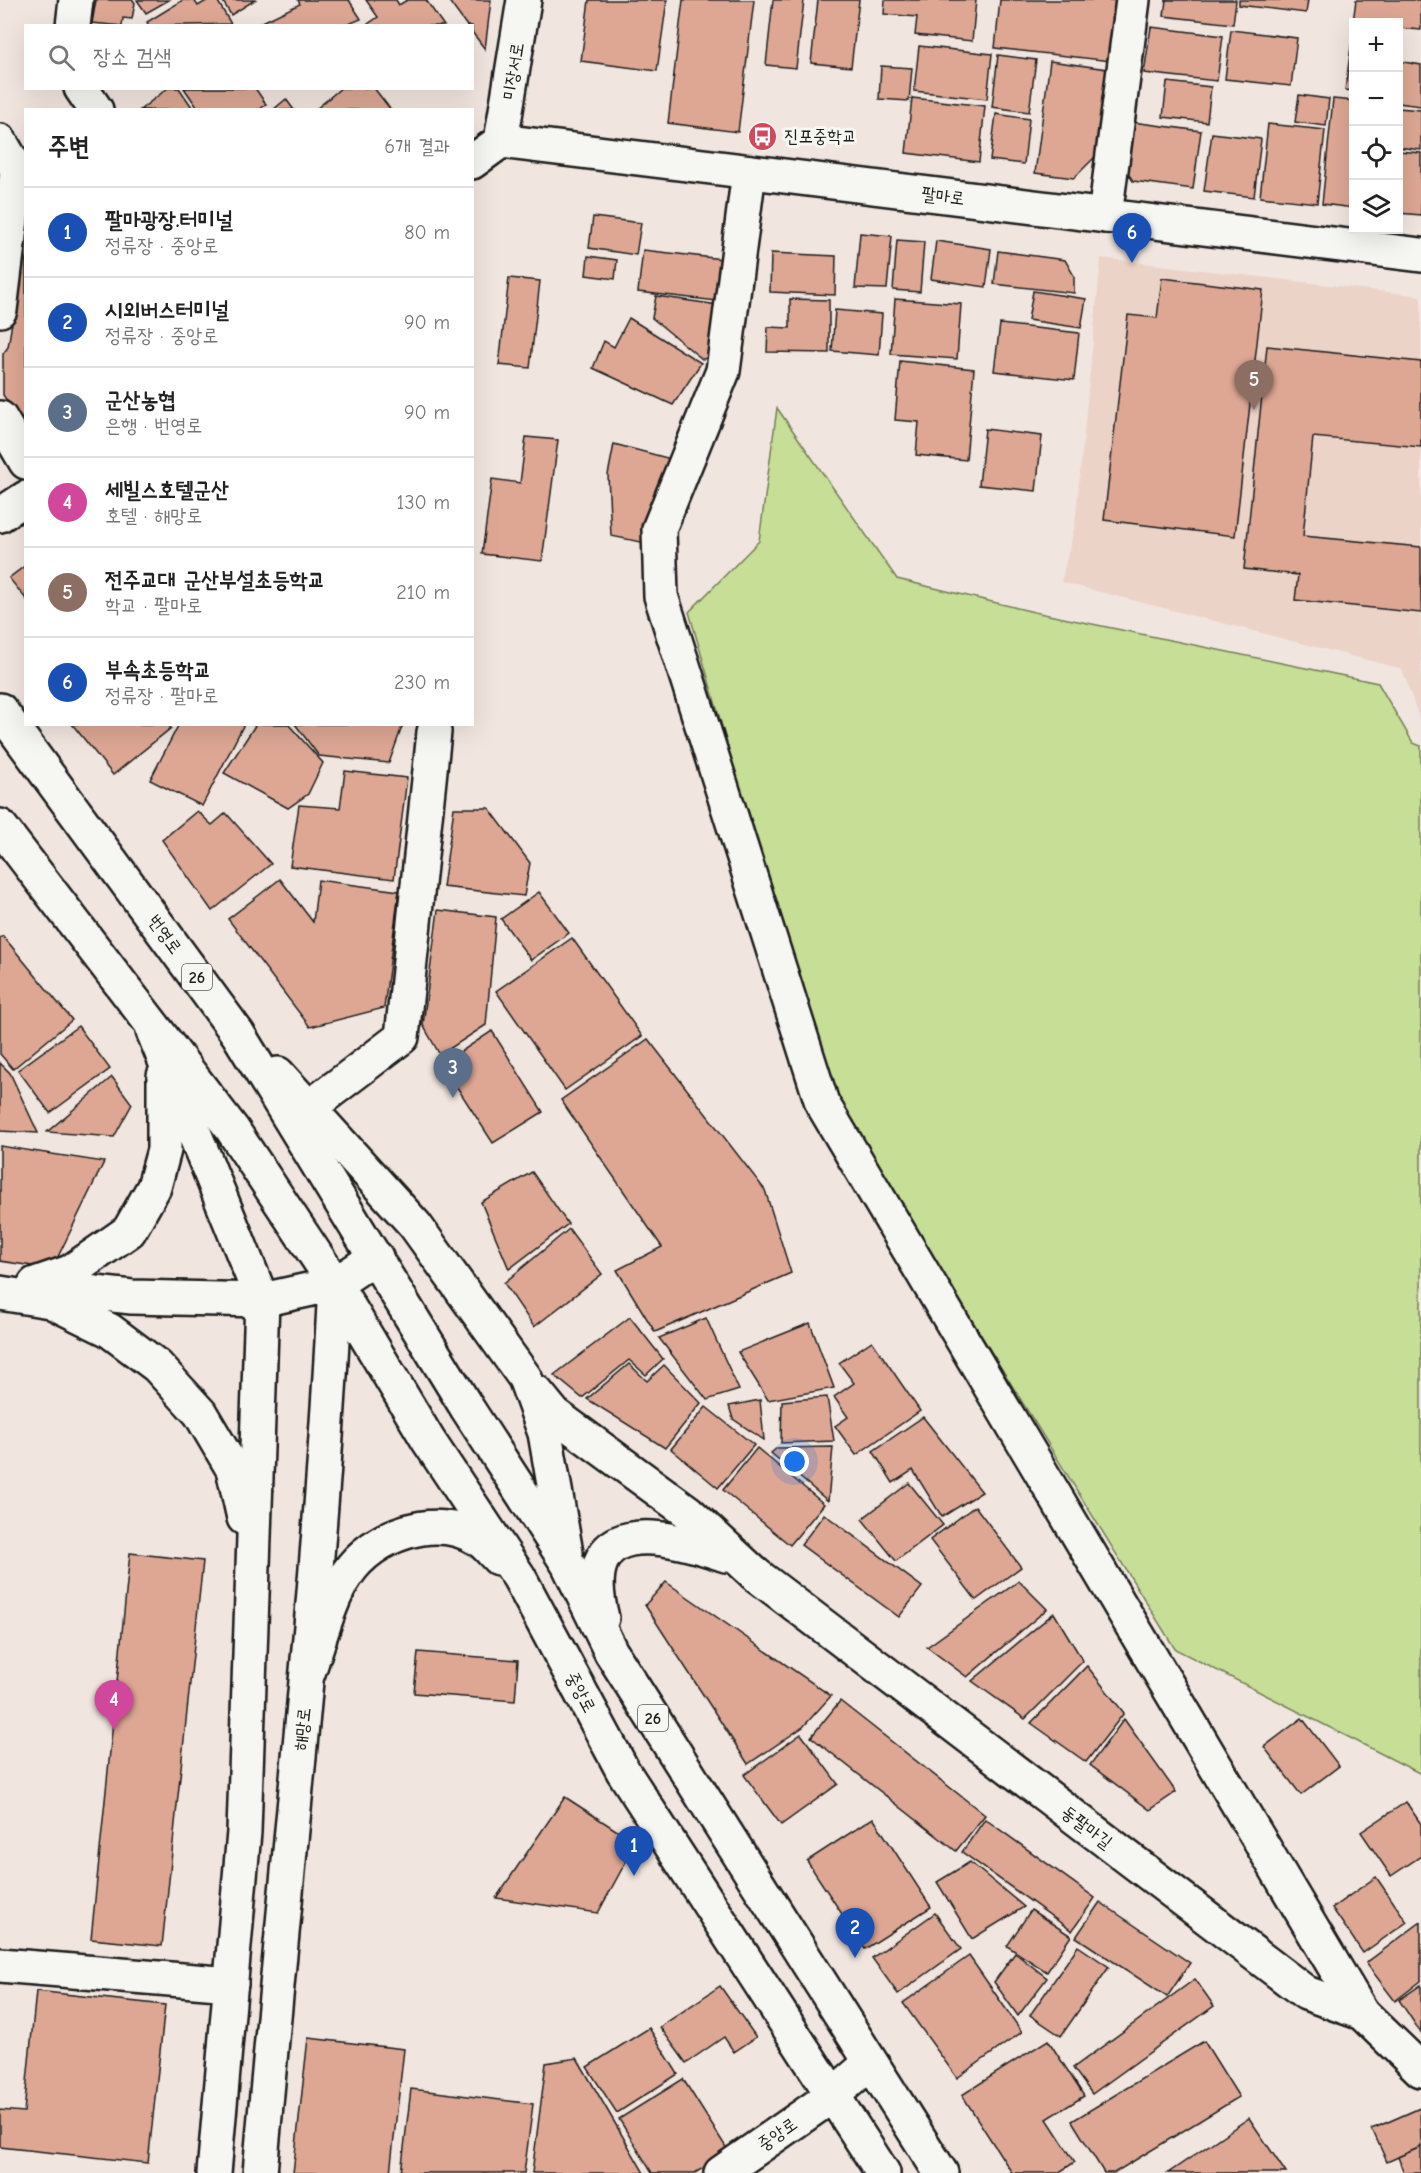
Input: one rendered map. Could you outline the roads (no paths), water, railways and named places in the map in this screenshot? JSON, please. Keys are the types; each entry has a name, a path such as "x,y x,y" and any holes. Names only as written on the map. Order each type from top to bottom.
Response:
{"street":[{"path":"73,24 76,0"},
{"name":"미장서로","path":"501,141 524,0"},
{"path":"1105,216 1133,0"},
{"path":"82,90 95,108"},
{"path":"0,141 16,170 0,310"},
{"path":"474,161 501,141"},
{"name":"팔마로","path":"501,141 1421,255"},
{"path":"749,172 723,371 659,529 661,596 822,1103 1362,2013"},
{"path":"0,418 24,459"},
{"path":"0,515 24,499"},
{"name":"번영로","path":"0,710 238,1034 376,1257"},
{"path":"310,1107 402,1037 434,732"},
{"path":"0,826 232,1129 335,1284"},
{"path":"151,1024 262,1300 255,1565 244,1832 214,2173"},
{"path":"238,1034 310,1107 415,1225 525,1378 554,1414 688,1512 755,1574"},
{"path":"2,1293 70,1272 129,1232 154,1187 164,1150 165,1063"},
{"path":"2,1293 86,1292 132,1297 262,1300 335,1284 376,1257"},
{"name":"26","path":"376,1257 467,1408 568,1564 611,1652 941,2173"},
{"name":"중앙로","path":"335,1284 428,1440 519,1577 623,1771 883,2173"},
{"name":"해망로","path":"260,2173 283,1900 308,1673 328,1434 335,1284"},
{"path":"2,1293 50,1301 99,1325 165,1374 200,1413 233,1469 255,1565"},
{"path":"525,1378 545,1433 568,1564"},
{"path":"308,1673 346,1574 369,1550 395,1535 420,1528 450,1529 478,1539 519,1577"},
{"path":"611,1652 597,1598 596,1579 605,1557 616,1543 637,1536 682,1540 728,1556 755,1574"},
{"name":"동팔마길","path":"755,1574 1306,1994 1362,2013 1421,2070"},
{"path":"0,1965 231,1984"},
{"name":"중앙로","path":"721,2173 833,2095 870,2063"}],"place":[{"name":"진포중학교","path":"763,136"},
{"name":"부속초등학교","path":"1132,263"},
{"name":"전주교대 군산부설초등학교","path":"1254,410"},
{"name":"군산농협","path":"453,1098"},
{"name":"세빌스호텔군산","path":"114,1730"},
{"name":"팔마광장.터미널","path":"634,1876"},
{"name":"시외버스터미널","path":"855,1958"}]}
